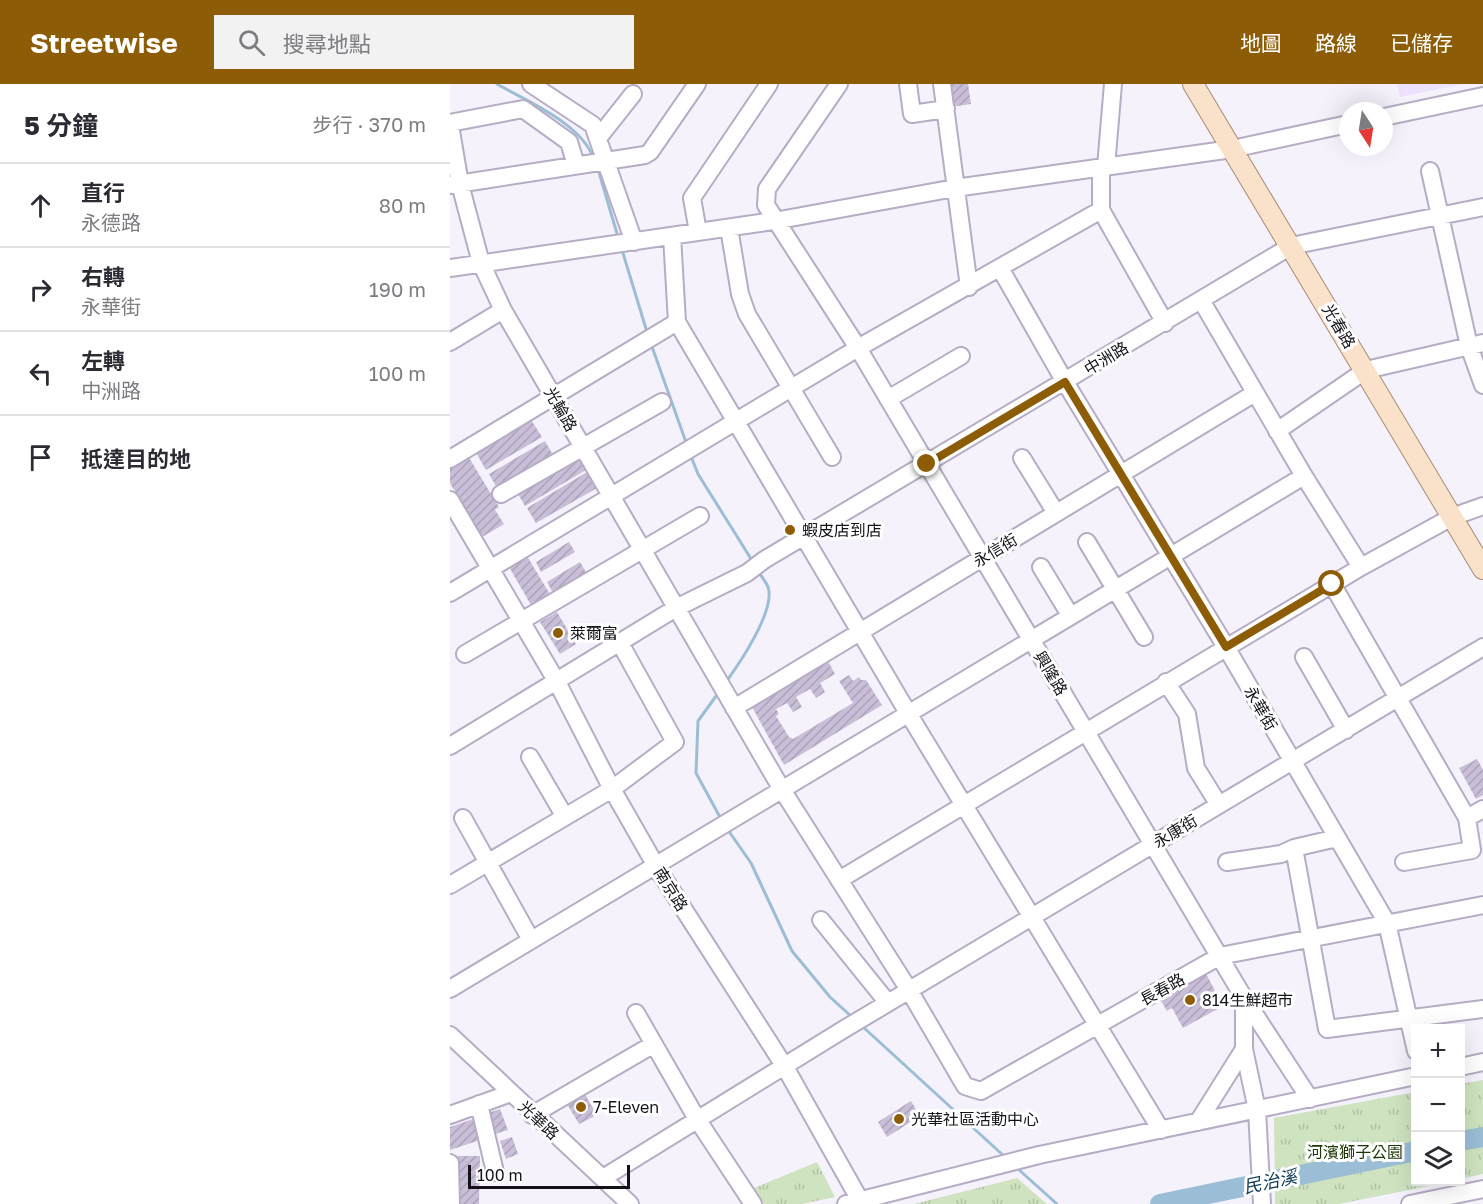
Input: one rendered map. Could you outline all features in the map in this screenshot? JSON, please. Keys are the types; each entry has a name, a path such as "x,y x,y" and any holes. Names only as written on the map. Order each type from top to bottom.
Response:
{"main road":[{"name":"光春路","path":"1193,84 1483,569"}],"street":[{"path":"531,84 594,125 631,243"},
{"path":"455,185 650,152 697,84"},
{"path":"698,232 692,198 769,84"},
{"name":"興隆路","path":"839,84 767,189 766,205 774,221 858,348 1244,998 1310,1099"},
{"path":"908,84 912,114 945,110"},
{"path":"942,84 969,287"},
{"path":"1113,84 1103,168 1101,210 1165,323"},
{"path":"599,137 633,94"},
{"path":"1393,115 1483,96"},
{"path":"450,124 523,109 569,142 581,164"},
{"name":"光輪路","path":"450,124 455,185 481,263 503,310 733,705"},
{"path":"450,268 774,221 955,188 1232,149 1339,126"},
{"path":"1430,171 1439,215 1476,345 1483,385"},
{"name":"中洲路","path":"676,609 747,573 804,536 1291,246 1483,207"},
{"path":"450,593 858,348 1101,210"},
{"path":"729,228 740,294 747,314 832,457"},
{"path":"672,236 677,322 908,713 1161,1130"},
{"name":"永華街","path":"1000,268 1065,382 1226,647 1388,923 1411,1032"},
{"path":"1201,300 1277,431 1361,567"},
{"path":"450,342 503,310"},
{"path":"450,459 677,322"},
{"path":"1277,431 1366,370 1476,345"},
{"path":"888,399 961,356"},
{"name":"永信街","path":"733,705 861,631 1255,393"},
{"path":"501,494 662,402"},
{"path":"1022,458 1056,513"},
{"path":"450,989 736,818 781,788 1304,476"},
{"name":"南京路","path":"450,500 557,682 612,789 656,866 785,1067 857,1203"},
{"path":"839,880 1361,567 1452,517 1483,506"},
{"path":"465,654 700,516"},
{"path":"1087,542 1144,637"},
{"path":"1041,567 1070,615"},
{"path":"1332,584 1467,818 1472,850 1404,862"},
{"path":"450,746 676,609"},
{"path":"450,885 612,789 675,742 620,643"},
{"name":"永康街","path":"785,1067 841,1030 1483,647"},
{"path":"1304,657 1346,730"},
{"path":"1166,682 1186,714 1196,768 1219,805"},
{"path":"733,705 781,788"},
{"path":"530,757 565,817"},
{"name":"長春路","path":"781,788 909,990 965,1086 981,1091 1220,956 1483,905"},
{"path":"1467,818 1483,809"},
{"path":"463,818 486,863 531,940"},
{"path":"1227,862 1281,854 1294,848 1337,838"},
{"path":"1294,848 1327,1029 1483,1009"},
{"path":"821,920 888,1003"},
{"name":"興隆路","path":"1244,998 1244,1049 1257,1110 1262,1204"},
{"path":"636,1013 697,1119 753,1204"},
{"name":"光華路","path":"450,1035 532,1115 630,1204"},
{"path":"532,1115 654,1044"},
{"path":"1198,1122 1244,1049"},
{"path":"1465,1066 1483,1062"},
{"path":"603,1178 785,1067"},
{"path":"857,1203 1039,1155 1411,1077"},
{"path":"450,1115 511,1093"},
{"path":"479,1104 495,1172"},
{"path":"450,1163 451,1204"},
{"path":"1410,1204 1464,1199 1483,1189"}],"shaded area":[{"path":"1397,84 1464,84 1400,97"}],"green space":[{"path":"1483,1080 1483,1174 1465,1178 1465,1132 1465,1083"},
{"name":"河濱獅子公園","path":"1411,1093 1411,1186 1429,1186 1339,1204 1275,1204 1274,1118"},
{"path":"817,1162 835,1197 802,1204 764,1204 752,1189"},
{"path":"1017,1178 1047,1204 914,1204"}],"building":[{"path":"947,84 968,84 971,104 951,107"},
{"path":"530,418 542,437 486,470 475,451"},
{"path":"545,441 556,460 500,493 489,474"},
{"path":"582,450 591,467 525,506 515,489"},
{"path":"468,456 499,507 495,510 504,524 482,537 450,483 450,467"},
{"path":"587,472 597,488 536,523 527,508"},
{"path":"569,542 575,552 541,572 536,562"},
{"path":"527,556 554,601 535,612 509,567"},
{"path":"580,562 587,574 553,593 547,582"},
{"name":"萊爾富","path":"557,612 576,644 560,654 540,622"},
{"path":"828,661 835,674 820,683 825,692 816,698 810,689 796,697 802,707 793,712 787,703 776,709 779,714 776,716 789,737 793,739 853,703 839,681 849,675 853,681 859,677 861,680 866,680 882,705 784,765 752,707"},
{"path":"1477,759 1483,770 1483,795 1476,799 1459,768"},
{"name":"814生鮮超市","path":"1203,968 1223,1006 1183,1028 1172,1008 1167,1011 1157,994"},
{"name":"7-Eleven","path":"582,1089 597,1115 579,1124 564,1099"},
{"name":"光華社區活動中心","path":"911,1101 920,1116 887,1137 878,1122"},
{"path":"500,1109 508,1130 495,1134 488,1113"},
{"path":"479,1117 486,1138 450,1150 450,1127"},
{"path":"512,1137 518,1154 506,1159 500,1141"},
{"path":"458,1156 480,1156 479,1204 457,1204"}],"waterway":[{"path":"497,84 552,114 577,134 593,157"},
{"path":"598,169 618,237"},
{"path":"622,250 647,332"},
{"path":"651,344 687,445"},
{"path":"690,454 698,474 753,562"},
{"path":"726,682 755,636 767,609 768,587 758,571"},
{"path":"719,692 698,721 696,773 721,819"},
{"path":"728,830 751,863 792,951 830,997 852,1017"},
{"path":"862,1026 1005,1157"},
{"name":"民治溪","path":"1465,1140 1483,1137"},
{"name":"民治溪","path":"1160,1204 1411,1152"},
{"path":"1017,1168 1057,1204"}],"place":[{"name":"蝦皮店到店","path":"790,530"},
{"name":"萊爾富","path":"558,633"},
{"name":"814生鮮超市","path":"1190,1000"},
{"name":"7-Eleven","path":"581,1107"},
{"name":"光華社區活動中心","path":"899,1119"}],"route":[{"path":"927,464 1065,382 1226,647 1332,584"}]}
